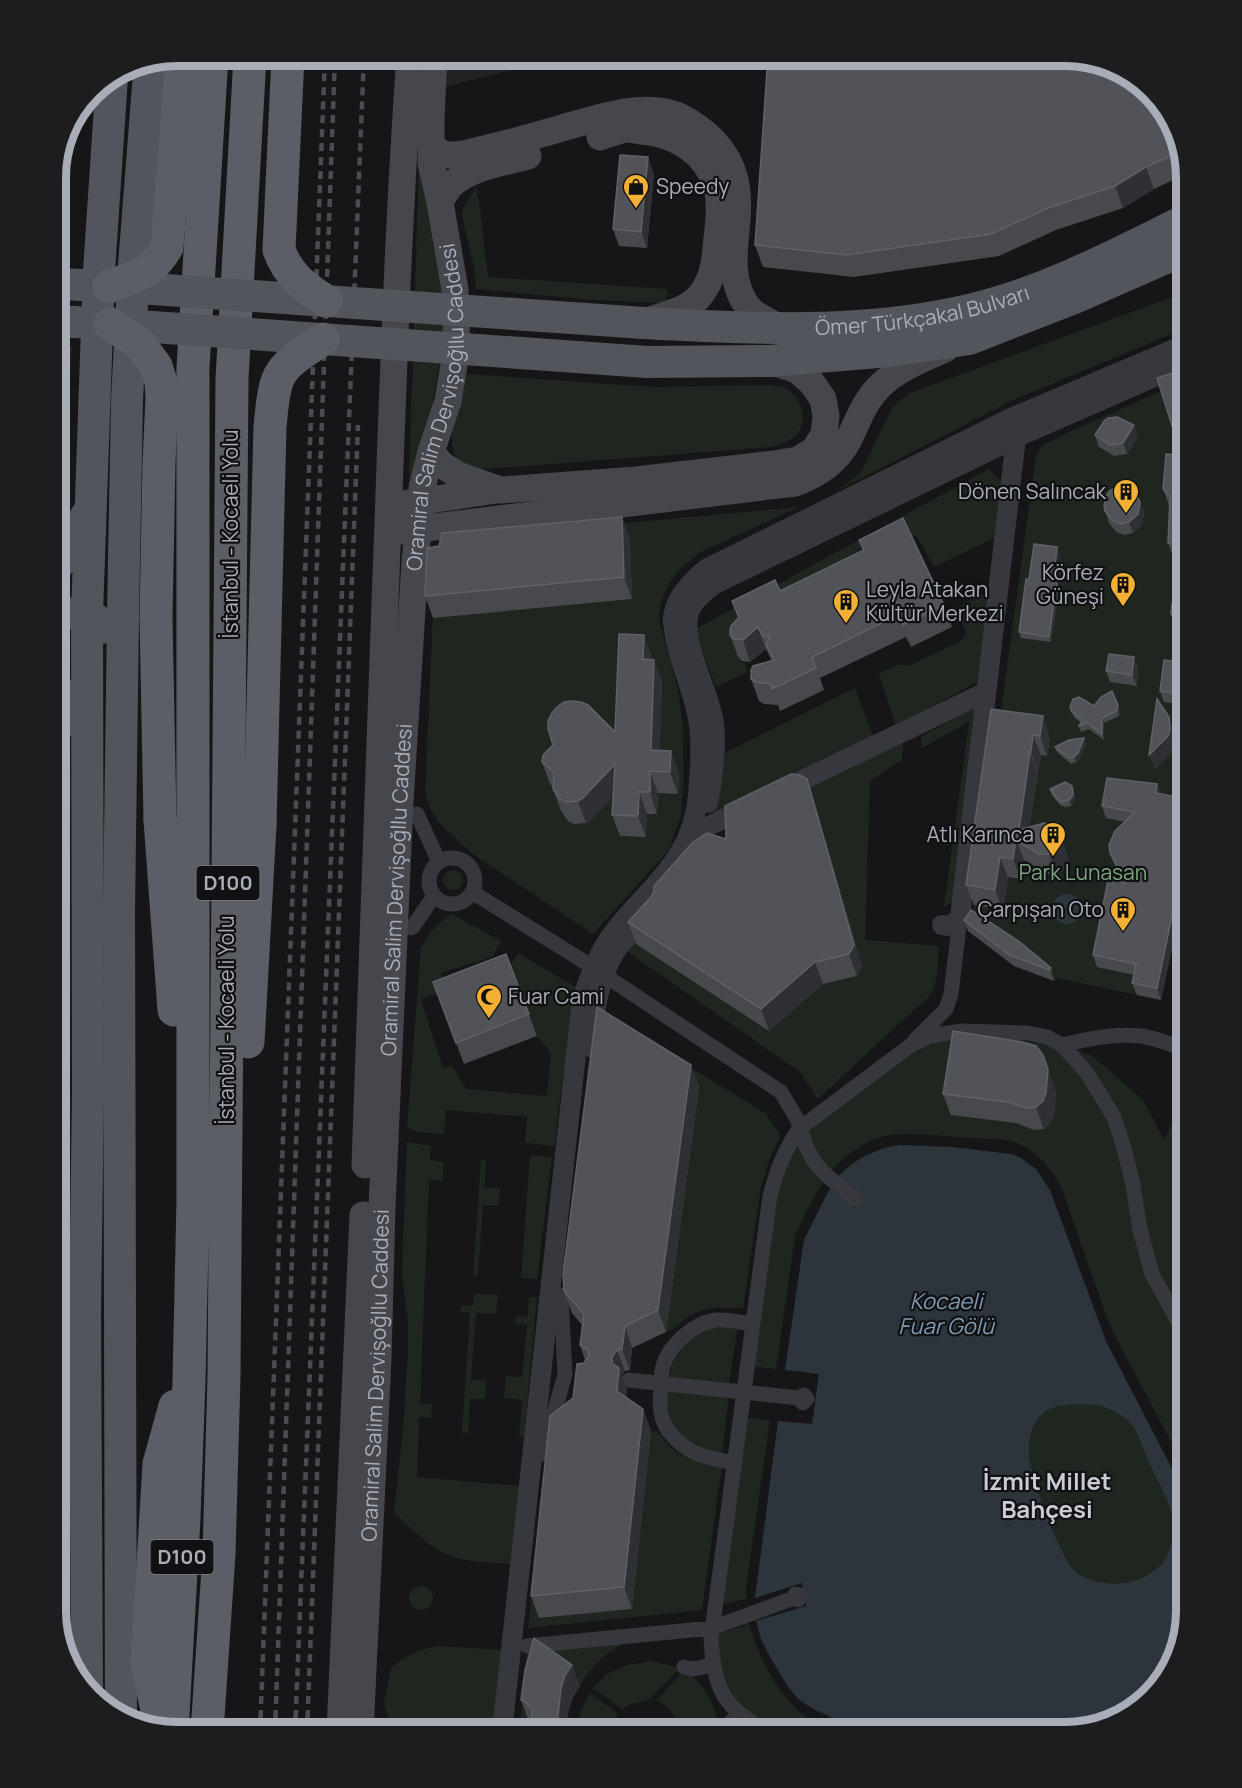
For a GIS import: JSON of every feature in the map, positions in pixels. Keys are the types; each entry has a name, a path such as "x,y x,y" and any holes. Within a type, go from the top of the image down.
{"highway":[{"path":"110,286 144,273 159,261 167,247 181,66"},
{"name":"D100","path":"173,1722 184,1518 193,1199 193,367 211,66"},
{"name":"İstanbul - Kocaeli Yolu","path":"208,1722 219,1554 224,1376 232,379 249,66"},
{"path":"288,66 279,250 283,262 292,275 303,286 326,301"},
{"path":"110,324 139,343 156,366 161,382 156,618 160,820 170,971 193,1199"},
{"path":"224,1376 244,1102 260,825 271,417 278,379 286,368 324,339"},
{"path":"160,1721 147,1664 159,1464 173,1410 189,1381"}],"main road":[{"name":"Oramiral Salim Dervişoğllu Caddesi","path":"340,1722 362,1241 400,199 409,66"},
{"name":"Oramiral Salim Dervişoğllu Caddesi","path":"361,1722 372,1511 400,802 419,502 431,452 448,401 457,347 455,290 440,202 430,163 434,66"},
{"path":"86,1674 87,731 127,400 134,265 149,70"},
{"path":"111,88 99,271 90,507 120,877 121,1707"},
{"path":"440,202 448,188 475,171 622,121 645,110 671,113 692,123 712,139 728,160 736,180 739,206 735,244 735,275 739,292 752,313 781,328"},
{"path":"430,143 436,151 453,155 622,121 673,137 692,149 710,168 717,189 720,210 713,274 706,288 696,300 644,323"},
{"name":"Ömer Türkçakal Bulvarı","path":"66,284 734,328 865,325 915,321 974,309 1014,297 1067,276 1176,225"},
{"name":"Ömer Türkçakal Bulvarı","path":"66,322 647,362 769,361 890,351 969,339 1074,298 1176,253"},
{"path":"388,532 795,483 818,473 836,458 847,443 869,399 881,385 916,362 969,339"},
{"path":"389,505 500,490 636,480 798,460 814,450 824,435 826,416 823,399 812,382 797,370 769,361"},
{"path":"431,452 442,465 458,475 500,490"},
{"path":"66,556 90,507"},
{"path":"66,616 101,627"},
{"path":"66,633 101,627"},
{"path":"66,701 87,731"}],"street":[{"path":"503,1722 582,999 599,971 687,868 700,843 696,832 700,750 698,718 676,643 673,618 680,597 690,582 706,569 1019,415 1176,348"},
{"path":"696,832 714,769 714,723 686,626 690,609 699,597 713,585 1016,438 1176,367"},
{"path":"751,1722 739,1715 727,1701 718,1683 712,1665 712,1628 770,1196 779,1164 790,1142 800,1129 910,1044 946,1009 949,1002 951,922 986,692 1019,415"},
{"path":"696,832 986,692"},
{"path":"417,814 439,862"},
{"path":"446,859 461,860 472,870 475,878 468,898 454,904 440,901 434,896 429,882 439,862 446,859"},
{"path":"472,892 599,971 781,1092 797,1119 813,1160 824,1173 852,1197"},
{"path":"412,927 434,896"},
{"path":"512,1722 594,1019 601,984 599,971"},
{"path":"910,1044 929,1036 962,1031 1028,1033 1047,1037 1062,1045 1087,1073 1114,1117 1124,1148 1140,1230 1152,1274 1176,1318"},
{"path":"1062,1045 1095,1037 1143,1036 1176,1047"},
{"path":"543,1454 570,1374 561,1295"},
{"path":"734,1463 697,1455 668,1431 661,1414 663,1367 669,1353 682,1338 699,1326 717,1320 753,1324"},
{"path":"629,1380 799,1398"},
{"path":"527,1646 712,1628 794,1598"},
{"path":"684,1667 693,1669 712,1665"},
{"path":"731,1722 739,1715"}],"shaded area":[{"path":"442,66 526,66 441,88"}],"green space":[{"path":"421,93 444,306 441,350 430,417 409,482"},
{"path":"477,186 488,277 668,289 666,303 594,300 476,289 475,271 462,217 463,208"},
{"path":"1176,296 1176,332 1009,402 837,491 861,472 893,406 910,393"},
{"path":"66,347 72,347 66,439"},
{"path":"466,374 655,387 770,385 787,389 794,395 799,401 803,416 800,430 796,435 772,447 475,470 459,461 452,443 454,419"},
{"name":"Park Lunasan","path":"1176,384 1176,929 1161,1000 1037,974 1014,966 971,929 1036,456 1042,446"},
{"path":"989,469 1001,482 995,538 934,567 916,535 810,588 737,652 741,662 745,663 747,672 716,687 694,630"},
{"path":"799,507 699,553 679,570 664,594 659,620 677,685 683,725 684,777 681,815 669,850 593,934 473,854 439,823 429,807 425,793 435,567 472,537"},
{"path":"989,591 977,682 896,727 879,673 899,664 909,666 962,640 966,633 957,611 958,607"},
{"path":"855,688 873,736 714,818 723,754"},
{"path":"978,705 954,902 944,907 969,722 922,748 921,737"},
{"path":"66,743 71,797 66,845"},
{"path":"887,744 903,744 902,760 870,781 865,940 939,946 936,981 924,1002 818,1099 800,1072 625,950 632,941 769,1030 823,984 857,976 733,826"},
{"path":"449,870 457,870 463,876 463,884 457,890 449,890 443,884 443,876"},
{"path":"452,914 501,941 492,957 441,973 446,991 421,999 443,1068 452,1066 466,1089 547,1096 551,1053 537,1036 510,966 518,953 576,987 555,1146 525,1143 527,1117 446,1110 444,1134 417,1132 407,1127 421,948 434,928"},
{"path":"599,1011 765,1113 781,1136 770,1157 761,1187 743,1308 700,1311 666,1332 581,1213 569,1310 564,1294"},
{"path":"964,1037 1062,1045 1091,1055 1143,1100 1164,1140 1176,1116 1176,1451 1115,1336 1061,1186 1036,1155 1011,1141 896,1134 874,1139 847,1156 823,1183 795,1236 776,1369 747,1366 770,1196 802,1134 912,1051 930,1042"},
{"path":"407,1142 431,1146 430,1160 444,1162 443,1181 429,1180 420,1403 432,1404 431,1418 419,1417 417,1477 519,1486 511,1564 469,1561 446,1554 425,1541 394,1513 403,1431 408,1350 408,1323 402,1275"},
{"path":"530,1155 552,1157 537,1279 521,1278"},
{"path":"481,1160 486,1161 484,1187 500,1188 498,1206 483,1205 478,1276 473,1275"},
{"path":"474,1294 498,1295 496,1314 476,1313 471,1380 486,1381 485,1399 470,1399 468,1433 462,1433 470,1313 460,1312 461,1305 473,1306"},
{"path":"529,1297 537,1297 524,1437 519,1436 522,1400 504,1398 506,1376 522,1377 527,1325 515,1324 516,1316 527,1317"},
{"path":"738,1326 729,1383 670,1377 672,1363 681,1349 704,1328"},
{"path":"668,1389 729,1395 722,1456 698,1451 677,1433 670,1420"},
{"path":"1064,1405 1099,1405 1120,1415 1133,1426 1173,1518 1171,1544 1167,1556 1160,1566 1149,1574 1131,1582 1099,1582 1088,1579 1072,1568 1066,1560 1046,1512 1030,1463 1029,1442 1032,1431 1037,1420 1045,1412"},
{"path":"740,1417 770,1420 746,1599 715,1606"},
{"path":"651,1431 657,1431 671,1448 685,1457 722,1465 702,1610 528,1628 547,1456 539,1618 632,1609"},
{"path":"421,1586 426,1587 432,1593 432,1603 426,1609 421,1610 416,1609 410,1603 409,1598 410,1593 416,1587"},
{"path":"749,1624 757,1648 776,1684 792,1705 816,1722 761,1722 743,1712 722,1681 715,1635"},
{"path":"629,1640 601,1660 580,1686 542,1661 534,1722 520,1722 527,1650"},
{"path":"438,1646 505,1650 497,1722 389,1722 384,1703 391,1669 411,1654"},
{"path":"651,1661 680,1668 649,1700 631,1704 622,1709 593,1688 607,1674 627,1665"},
{"path":"684,1670 704,1689 713,1705 717,1722 677,1722 665,1706 656,1701"},
{"path":"590,1693 617,1713 615,1722 579,1722 581,1711"}],"water":[{"path":"1067,894 1078,898 1082,909 1078,920 1067,924 1056,920 1052,909 1056,898"},
{"name":"Kocaeli Fuar Gölü","path":"899,1145 952,1147 1011,1154 1036,1169 1050,1190 1106,1341 1176,1477 1176,1611 1172,1640 1168,1653 1153,1679 1133,1699 1107,1714 1065,1722 842,1722 813,1709 798,1699 787,1685 761,1639 756,1621 806,1606 802,1583 755,1598 778,1421 812,1424 819,1374 785,1370 804,1240 830,1188 855,1209 863,1198 838,1177 851,1165 873,1152","holes":["1071,1405 1099,1405 1116,1412 1133,1426 1172,1513 1173,1530 1167,1556 1160,1566 1141,1579 1109,1583 1088,1579 1072,1568 1066,1560 1034,1477 1030,1463 1029,1442 1037,1420 1051,1409"]}],"building":[{"path":"767,66 1072,66 1087,68 1114,77 1138,94 1153,109 1168,135 1172,148 1173,155 1146,167 1115,186 1048,208 991,234 846,255 755,245"},
{"path":"620,155 648,157 641,232 613,229"},
{"path":"1176,372 1176,431 1174,432 1157,378"},
{"path":"1117,417 1134,425 1123,443 1110,445 1095,435 1104,421"},
{"path":"1166,454 1176,455 1176,543 1168,543 1170,497 1163,489"},
{"path":"1123,486 1134,491 1140,502 1138,514 1129,522 1121,524 1112,520 1104,506 1107,494"},
{"path":"622,517 624,577 425,596 427,548 439,546 442,533"},
{"name":"Leyla Atakan Kültür Merkezi","path":"903,518 944,605 903,625 898,615 812,657 816,668 772,689 771,684 751,679 753,666 774,660 766,644 770,636 763,637 758,627 743,640 734,639 730,635 731,626 739,617 732,601 775,580 780,591 864,550 859,540"},
{"path":"1034,544 1057,547 1053,582 1057,583 1049,637 1019,632 1026,579 1029,579"},
{"path":"1176,595 1176,623 1171,613"},
{"path":"619,634 644,635 643,659 654,660 651,750 671,751 670,772 650,771 650,792 639,792 638,816 612,815 615,764 583,798 566,802 560,799 553,789 554,772 542,762 543,755 553,745 548,721 557,707 564,702 581,702 588,705 615,732"},
{"path":"1176,641 1176,693 1160,691 1164,660 1173,661"},
{"path":"1109,654 1134,657 1132,675 1106,671"},
{"path":"1112,691 1118,705 1117,711 1102,718 1102,734 1087,723 1079,726 1083,720 1072,712 1070,707 1073,699 1079,697 1094,706 1101,697"},
{"path":"1157,699 1169,717 1170,730 1168,736 1149,755"},
{"path":"991,709 1043,716 1040,736 1033,735 1031,751 1028,752 1030,753 1019,830 1044,823 1058,829 1061,839 1058,849 1049,854 1039,854 1016,840 1013,859 1000,857 995,890 966,885"},
{"path":"1084,738 1074,757 1069,758 1055,747 1069,740"},
{"path":"791,774 807,779 854,945 849,954 815,962 761,1009 628,922 651,897 654,886 692,843 707,833 726,839 725,806"},
{"path":"1107,778 1157,784 1156,793 1176,797 1176,896 1157,988 1132,983 1136,964 1093,955 1108,880 1126,883 1110,853 1109,845 1115,831 1135,812 1102,806"},
{"path":"1065,782 1072,786 1073,795 1069,800 1062,802 1050,789"},
{"path":"971,910 1020,942 1051,968 1050,970 1010,955 964,920"},
{"name":"Fuar Cami","path":"506,954 529,1014 456,1043 433,982"},
{"path":"597,1007 691,1065 658,1310 625,1326 622,1349 617,1350 612,1357 612,1363 619,1368 617,1391 643,1409 624,1587 531,1596 550,1416 573,1398 577,1364 584,1363 589,1356 588,1350 580,1345 584,1314 564,1291 563,1274"},
{"path":"953,1031 1036,1046 1043,1055 1048,1069 1043,1101 1036,1107 1026,1108 1008,1102 943,1094"},
{"path":"534,1638 572,1665 565,1675 561,1688 557,1722 531,1722 532,1710 526,1702 521,1700 525,1670"}],"railway":[{"path":"260,1722 325,66"},
{"path":"275,1722 335,66"},
{"path":"295,1722 364,66"},
{"path":"307,1722 358,425"}],"place":[{"name":"Speedy","path":"636,210"},
{"name":"Dönen Salıncak","path":"1126,515"},
{"name":"Körfez Güneşi","path":"1123,608"},
{"name":"Leyla Atakan Kültür Merkezi","path":"846,625"},
{"name":"Atlı Karınca","path":"1053,858"},
{"name":"Çarpışan Oto","path":"1123,933"},
{"name":"Fuar Cami","path":"489,1020"}],"district":[{"name":"İzmit Millet Bahçesi","path":"1047,1496"}]}
